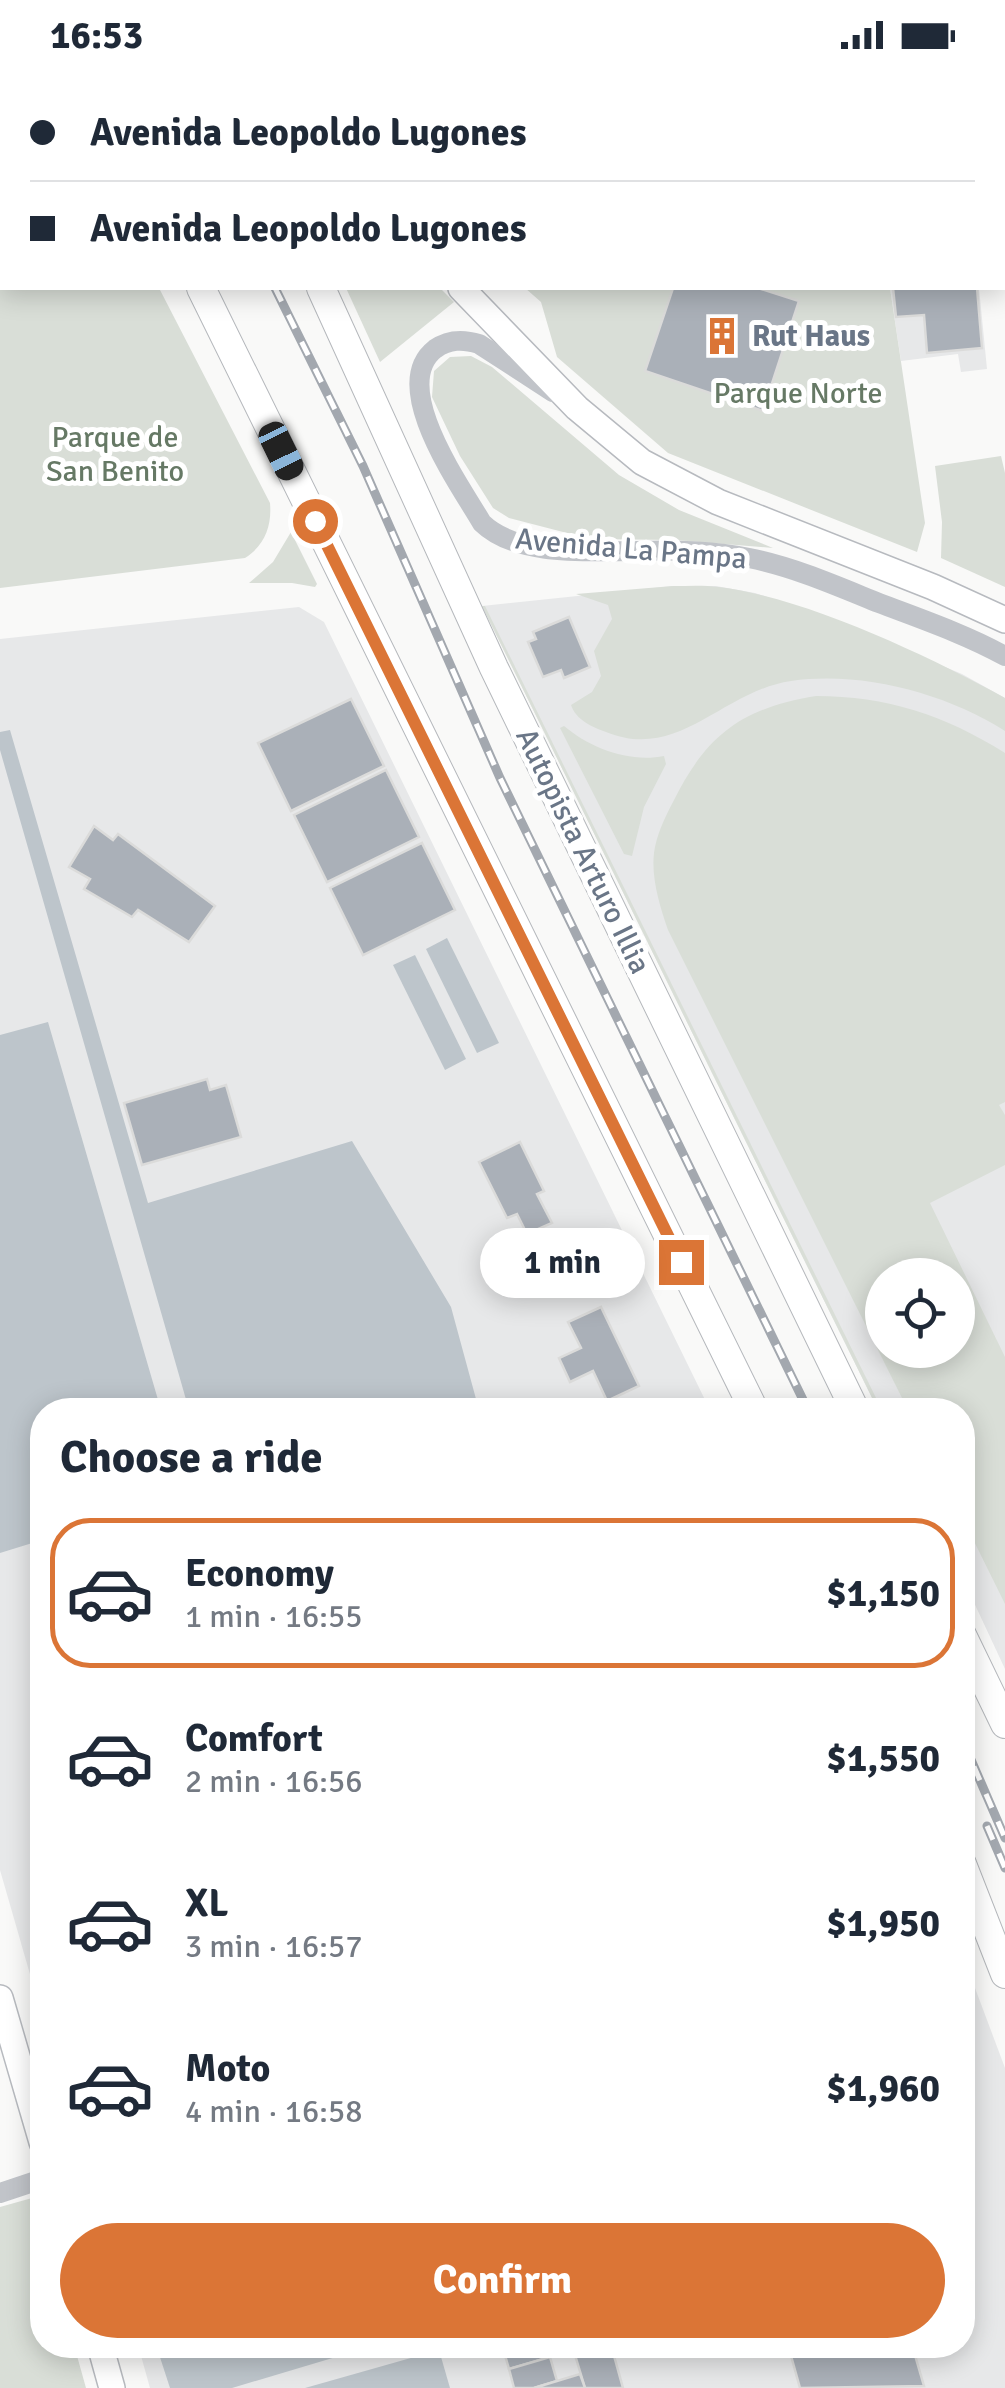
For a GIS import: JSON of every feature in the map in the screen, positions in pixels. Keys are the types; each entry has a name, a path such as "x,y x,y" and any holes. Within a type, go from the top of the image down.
{"highway":[{"path":"201,290 748,1398"},
{"name":"Autopista Arturo Illia","path":"321,290 494,668 849,1398"},
{"path":"975,1662 1005,1724"},
{"path":"975,1897 1005,1974"}],"main road":[{"path":"463,290 577,408 642,462 686,488 1001,615"},
{"path":"0,1998 30,2101"},
{"path":"104,2358 112,2388"}],"street":[{"name":"Avenida La Pampa","path":"577,408 479,344 465,340 447,342 432,351 422,365 418,382 428,424 454,476 482,522 494,534 532,545 589,551 710,552 750,558 834,585 1005,656"},
{"path":"0,2192 30,2183"}],"shaded area":[{"path":"890,290 979,290 987,369 961,372 958,354 901,361"},
{"path":"673,586 716,586 755,593 809,611 962,674 1005,698 1005,1669 975,1605 975,1398 872,1398 482,606"},
{"path":"299,607 324,622 704,1398 30,1398 30,1974 0,1870 0,639"},
{"path":"10,730 148,1203 352,1141 451,1307 476,1398 186,1398 0,750 0,732"},
{"path":"447,938 499,1043 477,1053 426,949"},
{"path":"415,955 466,1059 445,1070 393,965"},
{"path":"48,1022 158,1398 30,1398 30,1544 0,1553 0,1035"},
{"path":"975,1988 1005,2068 1005,2388 150,2388 142,2358 975,2358"},
{"path":"160,2358 332,2358 232,2388 170,2388"},
{"path":"411,2358 441,2358 450,2388 305,2388"}],"green space":[{"name":"Parque de San Benito","path":"0,290 160,290 270,503 266,534 245,558 0,588"},
{"path":"347,290 442,290 454,302 380,362"},
{"name":"Parque Norte","path":"527,290 890,290 925,523 917,552 668,453 557,357 541,302"},
{"path":"471,356 492,367 619,475 679,510 773,548 675,540 590,539 509,518 493,508 460,456 432,397 434,371 450,357"},
{"path":"1001,456 1005,473 1005,587 941,558 942,522 935,466"},
{"path":"291,532 317,584 315,587 249,583 273,562"},
{"path":"713,586 753,593 865,630 1005,698 1005,731 930,696 846,679 791,681 766,687 700,722 656,738 632,739 585,722 571,705 592,692 601,676 594,651 612,619 608,605 576,594"},
{"path":"482,606 876,1398 872,1398"},
{"path":"816,696 867,700 937,718 1005,753 1005,1102 999,1105 1005,1115 1005,1165 930,1203 957,1258 865,1258 865,1324 668,930 657,892 654,853 670,808 713,742 747,717"},
{"path":"564,726 611,752 637,757 664,756 666,764 644,807 632,856 624,854 560,728"},
{"path":"975,1295 1005,1357 1005,1604 975,1543 975,1398 902,1398 887,1368 975,1368"},
{"path":"30,2199 30,2358 78,2358 86,2388 0,2388 0,2207"}],"building":[{"name":"Rut Haus","path":"672,290 764,290 799,301 763,411 645,371"},
{"path":"893,290 977,290 982,348 927,353 924,315 896,317"},
{"path":"569,617 590,667 564,678 561,670 543,677 528,642 536,639 533,632"},
{"path":"351,699 384,766 291,811 258,743"},
{"path":"386,770 419,837 327,882 294,815"},
{"path":"94,826 113,840 118,834 215,906 189,942 138,910 132,917 84,889 90,879 69,867"},
{"path":"422,843 455,910 363,955 330,888"},
{"path":"207,1079 210,1090 226,1085 241,1137 142,1165 124,1103"},
{"path":"520,1142 544,1191 537,1194 552,1223 527,1234 517,1214 507,1218 479,1162"},
{"path":"601,1307 639,1386 606,1398 593,1371 570,1382 559,1358 581,1348 568,1322"},
{"path":"506,2358 547,2358 509,2369"},
{"path":"550,2358 557,2381 534,2388 514,2388 509,2369"},
{"path":"576,2358 615,2358 623,2388 585,2388"},
{"path":"792,2358 916,2358 924,2386 800,2388"},
{"path":"580,2374 585,2388 534,2388"}],"railway":[{"path":"276,290 363,466 500,778 802,1398"},
{"path":"975,1769 1005,1838"},
{"path":"987,1826 1005,1868"}],"place":[{"name":"Rut Haus","path":"722,336"}],"route":[{"path":"315,521 681,1262"}]}
